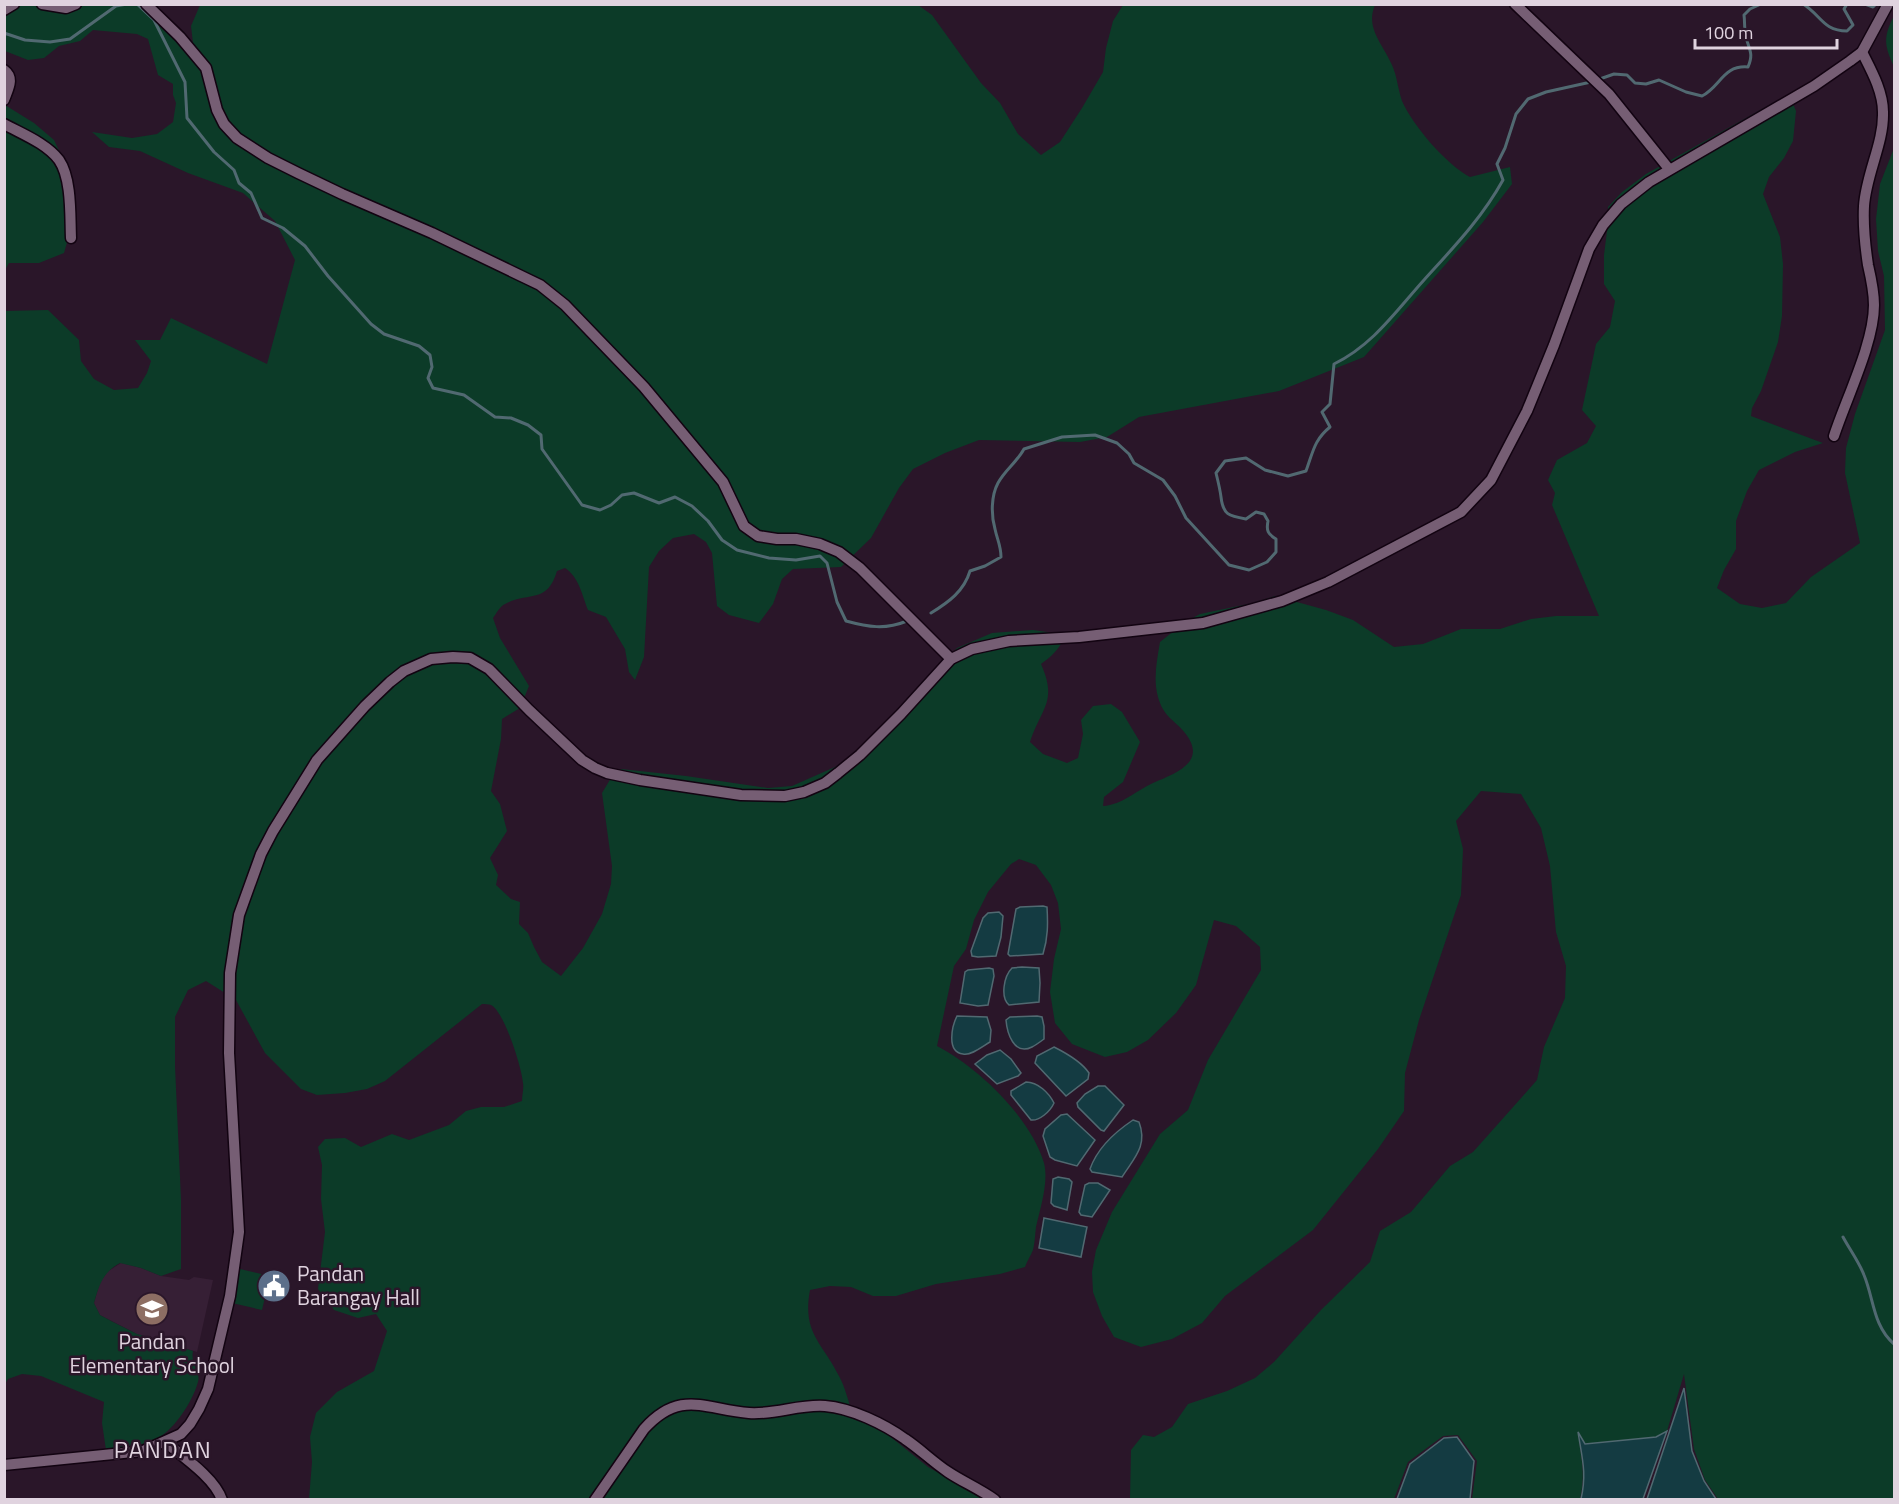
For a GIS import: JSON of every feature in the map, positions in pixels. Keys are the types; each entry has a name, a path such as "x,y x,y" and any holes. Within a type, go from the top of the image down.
{"street":[{"path":"4,10 14,4"},
{"path":"42,4 66,8 76,4"},
{"path":"1515,4 1609,94 1669,170"},
{"path":"4,1465 142,1451 181,1434 200,1409 208,1389 236,1260 238,1215 229,1053 230,985 239,915 261,854 317,760 373,698 404,671 431,659 470,658 489,669 528,710 582,760 607,773 741,795 785,796 804,792 825,783 860,755 951,659 987,644 1090,636 1203,623 1282,601 1339,577 1461,512 1491,480 1527,411 1596,236 1613,212 1630,195 1814,86 1862,52 1888,4"},
{"path":"147,5 180,37 206,68 217,110 224,124 237,138 268,158 298,173 432,233 540,285 565,305 644,387 723,482 744,526 758,536 796,539 820,544 839,552 860,568 951,659"},
{"path":"1834,436 1863,355 1874,310 1865,240 1864,204 1883,112 1880,93 1862,52"},
{"path":"4,70 8,73 11,82 4,100"},
{"path":"4,124 28,136 58,159 64,171 67,186 71,238"},
{"path":"595,1500 652,1420 679,1405 690,1404 769,1414 812,1406 848,1411 903,1437 946,1471 995,1500"},
{"path":"165,1442 211,1482 222,1499"}],"shaded area":[{"path":"5,5 153,5 179,40 193,43 191,26 200,5 918,5 932,15 981,83 1000,103 1018,134 1041,155 1060,142 1103,72 1113,21 1123,5 1375,5 1372,21 1376,36 1394,69 1402,101 1422,133 1451,164 1470,177 1510,167 1512,184 1483,222 1364,357 1279,391 1139,417 1107,437 1080,442 979,440 945,453 913,469 899,488 871,538 841,567 793,569 782,579 773,604 759,623 729,615 717,606 712,553 706,542 694,534 673,538 659,551 649,567 644,657 635,680 629,672 625,649 606,617 588,610 577,581 565,568 557,571 553,582 542,593 513,600 501,606 493,618 500,638 529,686 520,708 502,719 501,739 491,791 500,804 507,831 490,858 498,875 496,885 511,899 520,902 519,924 528,933 542,962 561,976 583,948 602,914 611,884 612,866 602,793 611,778 621,769 768,788 792,786 835,767 856,753 957,648 992,633 1033,630 1061,634 1064,639 1054,653 1041,664 1046,677 1048,696 1030,742 1043,754 1067,763 1078,758 1083,734 1081,720 1093,706 1111,704 1122,712 1140,742 1123,782 1104,797 1103,806 1123,800 1171,775 1191,759 1193,752 1191,743 1160,704 1156,670 1160,642 1185,622 1200,614 1275,596 1353,620 1394,647 1423,644 1461,629 1500,629 1531,619 1556,616 1599,616 1552,505 1555,493 1548,480 1557,460 1587,443 1596,426 1582,410 1596,344 1610,327 1615,301 1604,284 1608,207 1622,192 1646,174 1789,94 1796,111 1793,141 1784,158 1769,177 1763,194 1780,237 1783,264 1782,316 1778,342 1761,391 1752,408 1751,416 1823,443 1795,452 1759,470 1747,491 1736,521 1736,549 1717,588 1740,604 1762,608 1786,603 1811,577 1860,543 1845,473 1846,448 1855,414 1885,330 1884,276 1878,251 1876,219 1880,184 1894,148 1894,1499 1718,1499 1705,1480 1694,1449 1684,1374 1667,1431 1656,1437 1585,1444 1578,1432 1583,1473 1580,1499 1472,1499 1477,1461 1458,1435 1443,1436 1408,1462 1394,1499 1130,1499 1131,1450 1143,1435 1154,1437 1172,1427 1188,1404 1227,1391 1255,1378 1274,1362 1321,1310 1370,1262 1380,1231 1411,1212 1450,1166 1473,1152 1537,1080 1544,1047 1565,998 1566,966 1556,932 1550,866 1541,828 1521,794 1481,791 1456,821 1463,849 1461,895 1419,1020 1405,1073 1404,1111 1378,1149 1313,1230 1225,1296 1202,1323 1172,1339 1141,1347 1114,1337 1102,1316 1093,1292 1092,1272 1096,1250 1112,1212 1160,1134 1188,1110 1208,1060 1261,970 1260,947 1236,926 1214,920 1196,985 1176,1013 1148,1040 1127,1052 1105,1057 1072,1044 1055,1023 1050,992 1061,929 1058,903 1051,885 1036,865 1019,859 1011,864 988,892 974,920 966,949 954,966 937,1046 969,1067 1001,1096 1028,1129 1037,1146 1044,1163 1045,1178 1032,1252 1025,1267 1000,1274 936,1284 896,1296 873,1296 851,1287 830,1286 810,1290 808,1305 811,1327 841,1380 852,1412 871,1421 928,1467 987,1499 309,1499 312,1462 310,1437 316,1413 337,1392 374,1371 387,1331 376,1314 358,1318 334,1310 318,1289 325,1232 321,1199 322,1165 318,1147 325,1139 345,1138 361,1147 392,1134 409,1140 449,1125 466,1111 481,1107 504,1107 522,1101 522,1076 512,1041 496,1009 488,1004 482,1004 385,1081 367,1089 317,1095 301,1089 265,1053 236,1000 206,981 188,990 175,1017 181,1269 161,1276 120,1263 102,1280 94,1303 100,1315 137,1334 193,1351 192,1355 199,1378 191,1399 181,1416 160,1437 142,1444 106,1450 102,1423 104,1402 41,1376 22,1374 8,1379 5,1384 5,311 48,310 79,340 81,361 94,379 114,390 138,388 151,361 135,340 160,340 171,318 267,364 295,260 275,221 243,193 188,173 140,151 109,147 92,132 132,138 157,134 173,122 176,103 173,84 158,75 148,39 137,34 93,30 80,41 59,46 44,58 28,60 5,51"},
{"path":"1894,16 1894,67 1886,41"},
{"path":"5,105 34,123 54,140 64,161 70,232 64,253 39,263 9,263 5,270"},
{"path":"1047,907 1048,919 1043,954 1010,956 1008,954 1016,909"},
{"path":"999,912 1003,916 996,956 972,956 971,951 983,918 988,913"},
{"path":"1012,968 1039,968 1039,1002 1009,1005 1004,992 1007,976"},
{"path":"993,969 994,976 988,1005 960,1003 965,972"},
{"path":"957,1016 987,1017 991,1030 990,1042 970,1054 963,1054 954,1049 953,1026"},
{"path":"1010,1017 1042,1017 1044,1039 1026,1049 1016,1046 1010,1037 1006,1020"},
{"path":"1054,1047 1078,1061 1089,1073 1088,1079 1066,1096 1035,1063 1037,1056"},
{"path":"1000,1050 1011,1059 1021,1073 997,1084 975,1064 987,1055"},
{"path":"1026,1082 1043,1089 1054,1103 1050,1110 1034,1120 1031,1120 1011,1095 1011,1091"},
{"path":"1098,1086 1105,1086 1124,1105 1104,1131 1078,1107 1077,1103 1085,1094"},
{"path":"1067,1114 1095,1140 1077,1166 1050,1157 1043,1136 1045,1129 1061,1115"},
{"path":"1133,1120 1139,1122 1141,1145 1122,1177 1092,1172 1090,1169 1102,1148"},
{"path":"1058,1177 1069,1179 1072,1182 1067,1210 1051,1203 1053,1179"},
{"path":"1098,1183 1110,1190 1092,1217 1081,1215 1079,1212 1085,1185"},
{"path":"1044,1218 1087,1227 1081,1257 1039,1248"},
{"name":"Pandan Elementary School","path":"121,1263 161,1276 189,1280 194,1277 213,1280 197,1352 137,1334 100,1315 94,1303 100,1282 107,1272"},
{"path":"240,1269 270,1276 262,1310 232,1303"},
{"path":"1684,1388 1692,1451 1704,1481 1716,1499 1647,1499"},
{"path":"1667,1431 1643,1499 1581,1499 1584,1473 1578,1432 1585,1444 1656,1437"},
{"path":"1457,1437 1474,1461 1470,1499 1397,1499 1410,1464 1444,1438"}],"waterway":[{"path":"4,33 25,40 50,42 70,39 116,6 127,4"},
{"path":"137,4 154,20 185,82 187,118 214,152 234,170 239,183 251,193 262,218 283,228 305,246 328,276 371,324 384,334 419,346 430,355 432,367 428,378 433,388 464,395 495,417 511,418 528,425 541,435 542,449 582,505 600,510 611,505 622,495 634,493 659,503 675,497 692,506 708,521 722,540 737,550 769,558 796,560 820,556 827,563 837,602 846,621 876,627 891,626 907,621"},
{"path":"1597,80 1614,74 1627,75 1635,83 1646,84 1659,80 1686,92 1702,96 1733,69 1748,67 1751,55 1745,34 1744,15 1761,4"},
{"path":"1803,4 1827,25 1847,31 1853,25 1844,9 1847,4"},
{"path":"1865,4 1873,7 1876,4"},
{"path":"931,613 955,595 964,584 970,571 1001,557 992,506 996,488 1004,474 1024,449 1062,437 1095,435 1117,443 1129,454 1134,463 1163,480 1175,496 1186,518 1229,565 1249,570 1267,562 1276,552 1276,539 1268,532 1268,521 1264,514 1256,512 1246,519 1228,514 1223,508 1216,473 1225,461 1246,458 1265,470 1288,476 1306,471 1317,442 1330,427 1322,412 1330,404 1334,364 1361,347 1383,326 1486,207 1503,180 1497,164 1516,114 1528,99 1546,92 1591,82"},
{"path":"1843,1237 1864,1275 1878,1321 1894,1344"}],"place":[{"name":"Pandan Barangay Hall","path":"274,1286"},
{"name":"Pandan Elementary School","path":"152,1309"}],"district":[{"name":"PANDAN","path":"163,1450"}]}
